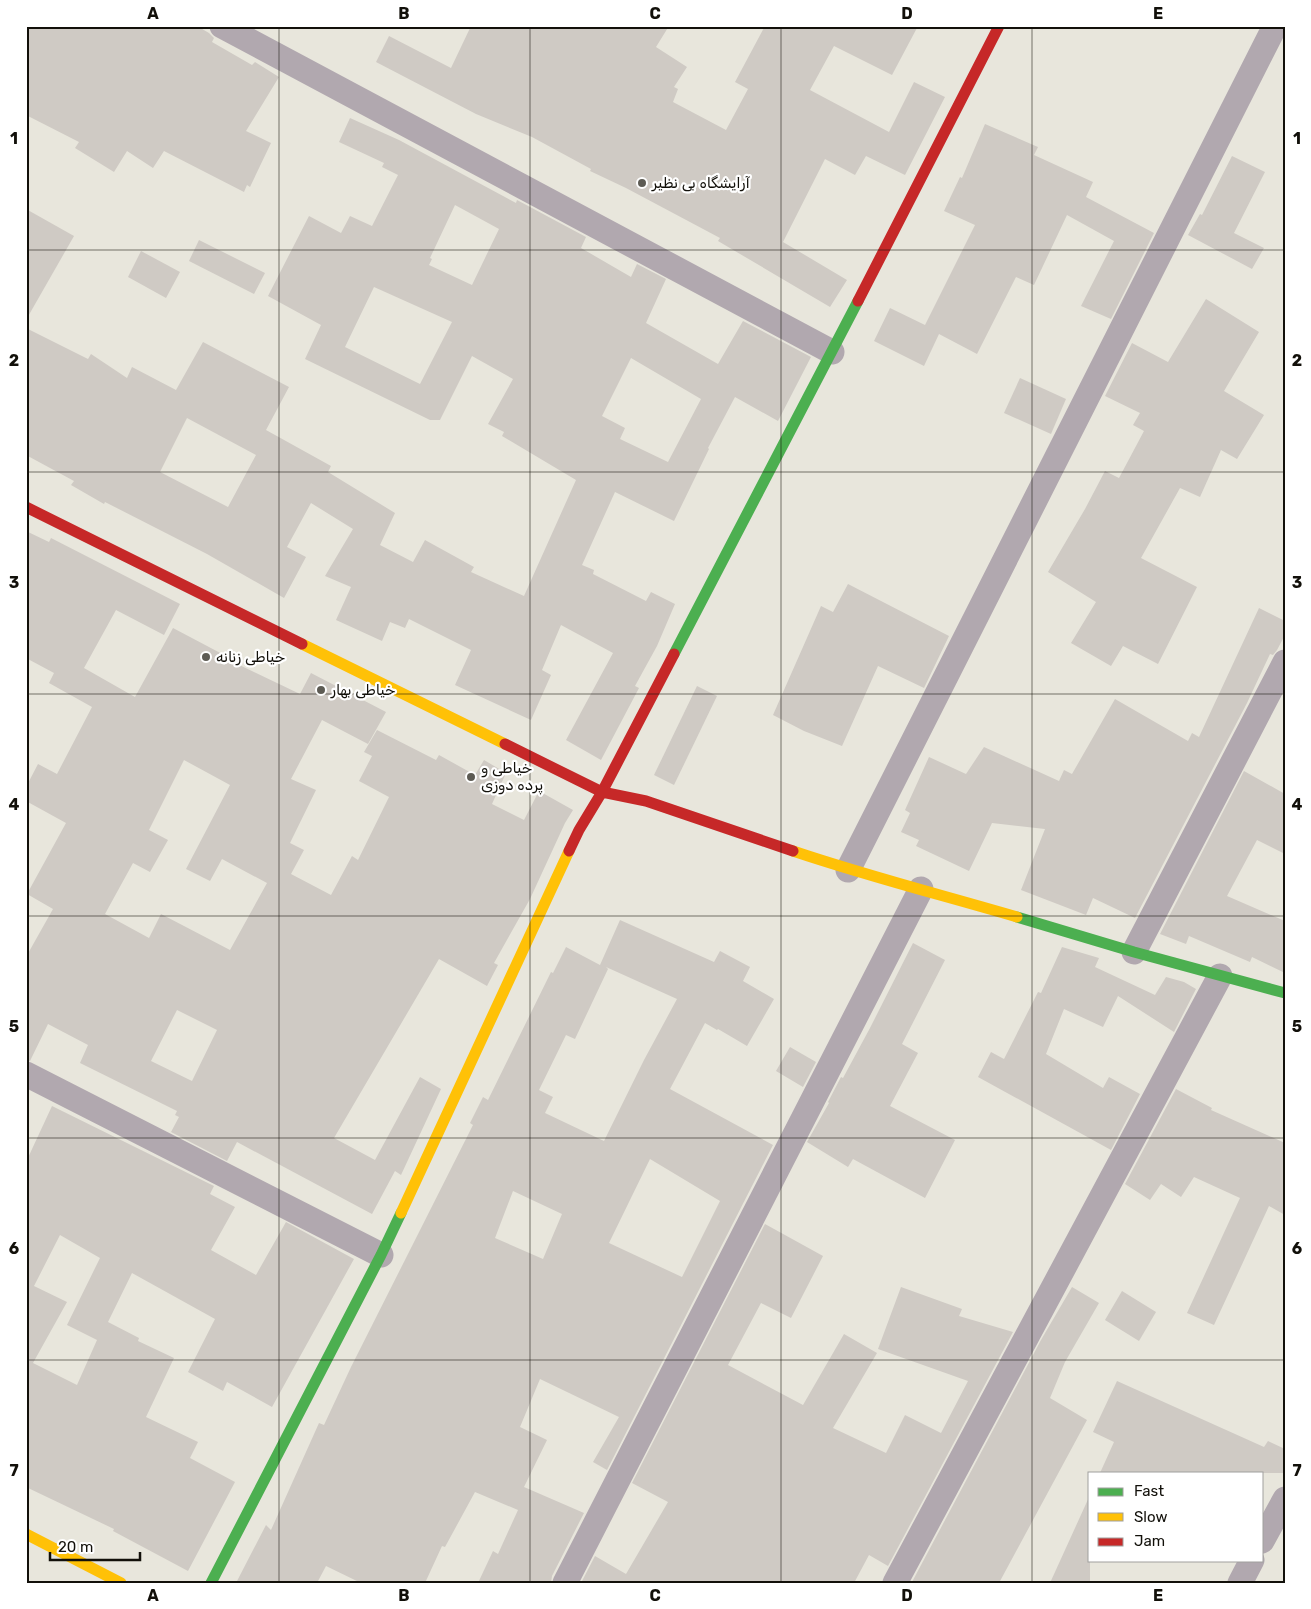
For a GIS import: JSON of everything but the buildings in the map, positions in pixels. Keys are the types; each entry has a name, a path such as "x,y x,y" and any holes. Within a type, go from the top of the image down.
{"street":[{"path":"222,26 832,352"},
{"path":"211,1583 381,1254 579,830 602,792 832,352 999,26"},
{"path":"848,870 1275,26"},
{"path":"26,507 602,792 646,802 848,870 921,889 1285,994"},
{"path":"1134,952 1285,662"},
{"path":"565,1583 921,889"},
{"path":"894,1583 1220,976"},
{"path":"26,1074 381,1254"},
{"path":"1264,1537 1285,1499"},
{"path":"26,1534 121,1583"},
{"path":"1240,1583 1251,1562"}],"traffic: fast":[{"path":"674,654 858,301"},
{"path":"1017,917 1134,952 1285,993"},
{"path":"211,1583 401,1213"}],"traffic: slow":[{"path":"302,644 505,744"},
{"path":"401,1213 569,851"},
{"path":"793,851 1017,917"},
{"path":"26,1534 121,1583"}],"traffic: jam":[{"path":"858,301 999,26"},
{"path":"26,507 302,644"},
{"path":"505,744 602,792 674,654"},
{"path":"569,851 579,830 602,792 646,801 793,851"}],"place":[{"name":"آرایشگاه بی نظیر","path":"642,183"},
{"name":"خیاطی زنانه","path":"206,657"},
{"name":"خیاطی بهار","path":"321,690"},
{"name":"خیاطی و پرده دوزی","path":"471,777"}]}
